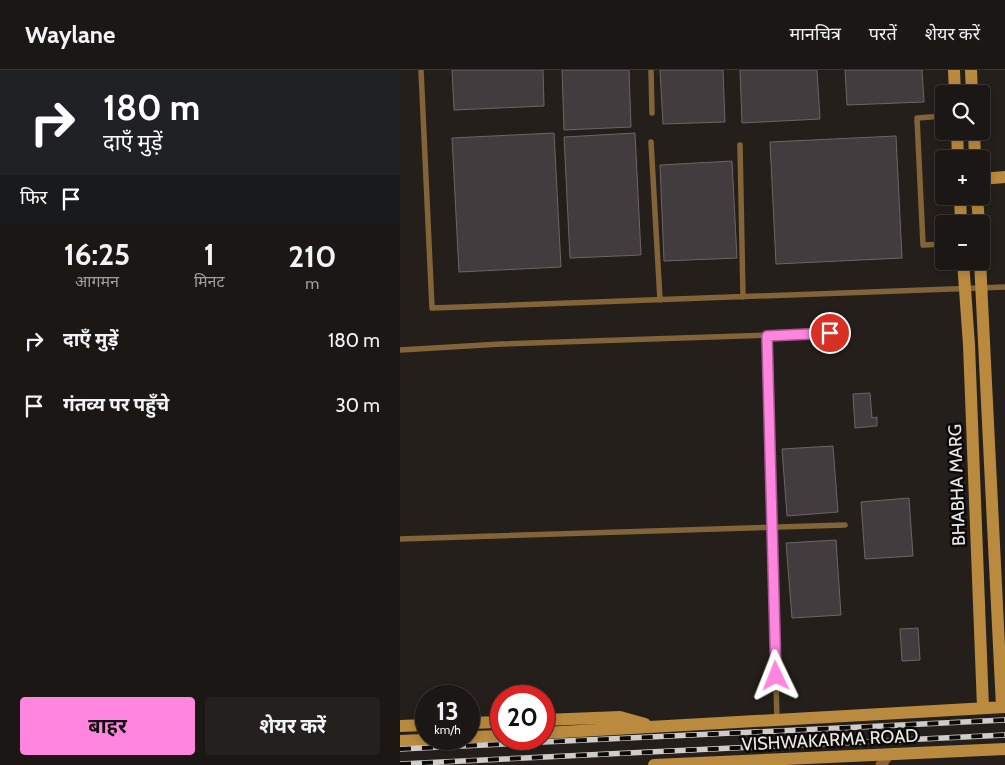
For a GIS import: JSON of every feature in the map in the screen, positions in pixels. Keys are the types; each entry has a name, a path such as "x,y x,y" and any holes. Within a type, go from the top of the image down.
{"street":[{"path":"954,70 955,85"},
{"path":"971,70 972,85"},
{"path":"990,178 1005,177"},
{"name":"BHABHA MARG","path":"963,270 969,345 983,708"},
{"name":"BHABHA MARG","path":"981,270 1003,707"},
{"path":"981,655 1000,654"},
{"name":"VISHWAKARMA ROAD","path":"555,732 1003,707"},
{"path":"555,720 620,717 654,727"},
{"path":"400,726 415,725"},
{"path":"400,741 415,740"},
{"name":"VISHWAKARMA ROAD","path":"656,765 885,760 1005,749"}],"lane":[{"path":"421,70 432,308 1005,287"},
{"path":"651,70 652,113"},
{"path":"935,117 916,118 923,245 935,244"},
{"path":"652,142 660,300"},
{"path":"740,145 743,297"},
{"path":"400,350 500,344 830,333"},
{"path":"767,336 777,721"},
{"path":"400,539 845,525"}],"building":[{"path":"452,70 543,70 544,106 454,110"},
{"path":"562,70 629,70 631,127 564,130"},
{"path":"660,70 723,70 725,122 663,124"},
{"path":"740,70 817,70 820,119 742,123"},
{"path":"845,70 922,70 924,102 847,105"},
{"path":"554,133 561,267 459,272 452,138"},
{"path":"635,133 641,255 570,258 564,137"},
{"path":"896,136 902,258 776,264 770,142"},
{"path":"732,161 737,258 664,261 660,165"},
{"path":"870,393 872,418 877,417 877,426 855,428 853,394"},
{"path":"833,446 838,512 787,516 782,449"},
{"path":"909,498 913,556 865,559 861,502"},
{"path":"836,540 841,615 792,618 786,543"},
{"path":"918,628 920,660 902,661 900,629"}],"railway":[{"path":"400,749 1005,720"},
{"path":"400,764 1005,735"}],"route":[{"path":"776,676 767,336 830,333"}]}
